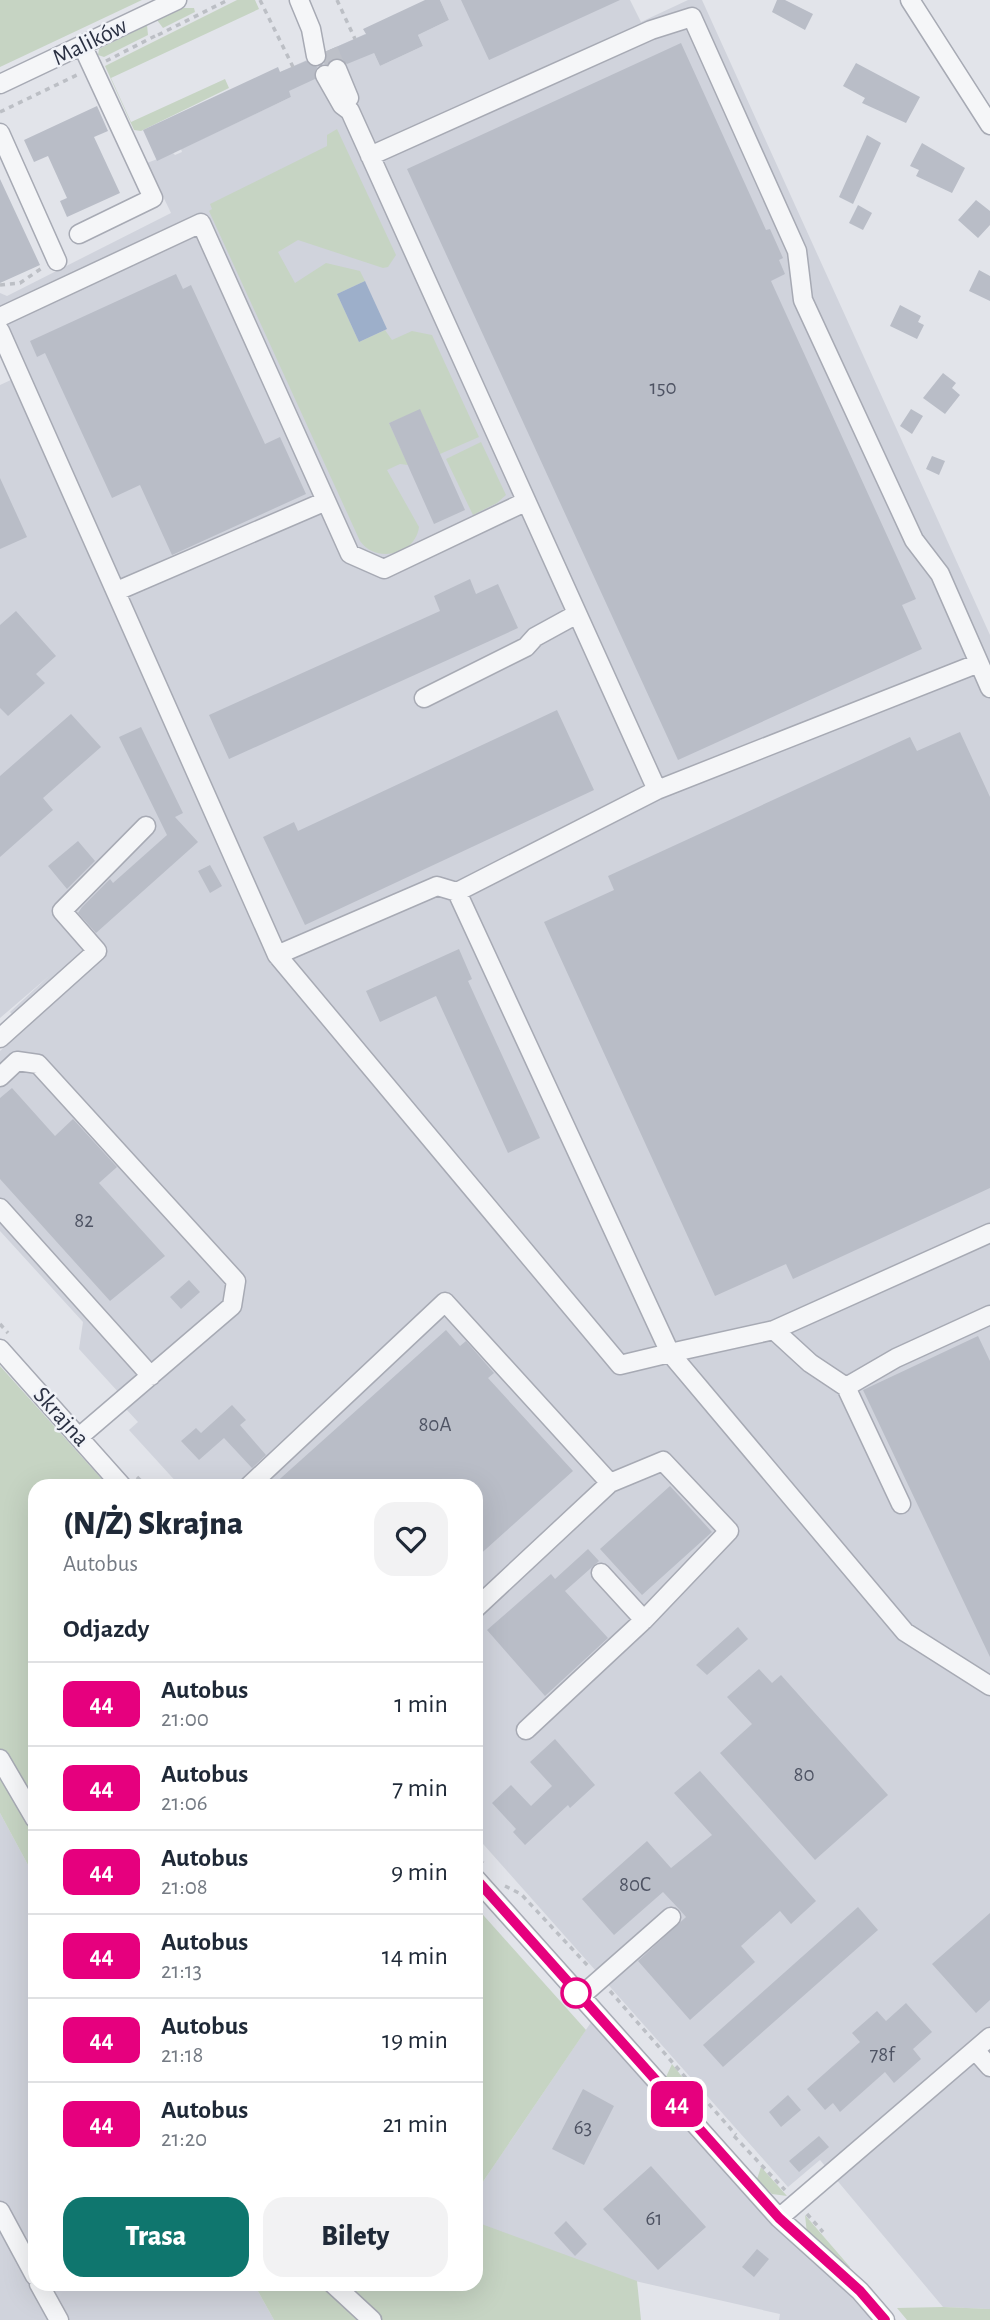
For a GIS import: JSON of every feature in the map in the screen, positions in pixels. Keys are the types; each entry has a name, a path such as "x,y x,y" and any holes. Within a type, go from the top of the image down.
{"street":[{"name":"Malików","path":"1,83 177,0"},
{"path":"299,0 323,53"},
{"path":"910,0 990,124"},
{"path":"370,156 651,30 692,17 797,251 803,300 914,540 940,574 990,688"},
{"path":"79,234 153,198 82,47"},
{"path":"331,72 342,105 350,111 657,790"},
{"path":"0,133 54,262"},
{"path":"0,317 201,223 350,554 384,569 525,502"},
{"path":"0,331 277,955 620,1365 774,1330 990,1233"},
{"path":"117,592 326,501"},
{"path":"424,698 526,647 536,637 577,614"},
{"path":"277,955 437,886 457,892 657,790 979,663"},
{"path":"0,1038 97,951 62,911 146,826"},
{"path":"457,892 670,1353 905,1632 990,1686"},
{"path":"0,1077 17,1061 38,1064 236,1281 232,1306 79,1437"},
{"path":"0,1208 151,1376"},
{"path":"256,1479 445,1302 610,1483"},
{"path":"846,1387 896,1358 990,1315"},
{"path":"774,1330 810,1363 846,1387 901,1504"},
{"name":"Skrajna","path":"0,1349 116,1479"},
{"path":"483,1601 610,1483 663,1461 729,1531 645,1620 526,1730"},
{"path":"601,1573 645,1620"},
{"path":"0,1759 28,1807"},
{"path":"483,1887 779,2218 860,2291 885,2320"},
{"path":"580,1997 671,1917"},
{"path":"779,2218 990,2037"},
{"path":"975,2050 990,2067"},
{"path":"0,2211 28,2263"},
{"path":"43,2291 59,2320"},
{"path":"341,2291 372,2320"}],"path":[{"path":"151,23 157,35 228,0"},
{"path":"260,0 293,67"},
{"path":"337,0 355,38"},
{"path":"0,285 20,283 54,262"},
{"path":"725,2144 736,2135 825,2235"}],"shaded area":[{"path":"440,0 630,0 641,22 688,0 702,0 990,635 990,2309 943,2307 820,2160 788,2187 483,1844 483,1479 174,1479 129,1430 138,1422 126,1409 130,1405 79,1349 83,1322 0,1231 0,1051 24,1029 10,1012 49,976 0,1018 0,385 13,379 0,350 0,293 7,296 171,213 147,163 182,152 181,149 291,97 280,72 365,34 380,66 423,46 418,35 449,20"},
{"path":"0,1813 28,1865 28,2291 258,2291 274,2320 0,2320"},
{"path":"596,2015 883,2320 779,2320 780,2314 635,2281 483,2226 483,2182"}],"green space":[{"path":"0,0 142,0 0,67"},
{"path":"237,0 255,0 259,9 111,78 131,122 225,79 229,88 141,131 134,130 105,66"},
{"path":"182,8 194,8 195,12 163,28 157,20"},
{"path":"147,25 148,35 104,57 98,55 99,49"},
{"path":"337,129 396,255 388,267 383,268 298,240 278,252 295,283 326,263 360,271 365,281 337,294 359,342 385,330 392,340 412,331 432,335 479,437 440,454 420,410 389,423 408,465 400,464 387,470 419,527 410,545 394,553 375,552 360,541 209,211 212,209 210,204 327,146 327,135"},
{"path":"481,442 506,495 497,503 473,515 446,459"},
{"path":"0,1366 102,1479 28,1479 28,1865 0,1813"},
{"path":"483,1915 586,2030 483,2182"},
{"path":"672,2064 694,2093 689,2089 682,2095 666,2077"},
{"path":"761,2167 787,2196 772,2194 757,2179"},
{"path":"805,2215 850,2267 849,2268 807,2234"},
{"path":"483,2225 637,2281 641,2320 274,2320 258,2291 483,2291"},
{"path":"897,2308 990,2309 990,2320 907,2320"}],"water":[{"path":"365,281 387,329 359,342 337,294"}],"building":[{"path":"425,0 440,0 449,20 418,35 423,46 380,66 374,53 347,64 338,58 324,64 327,51 366,34 363,29"},
{"path":"461,0 620,0 489,60"},
{"path":"777,0 785,0 813,14 805,30 772,12"},
{"path":"681,43 766,230 770,229 783,258 779,260 785,274 771,281 916,599 902,605 922,649 678,760 407,169"},
{"path":"306,61 317,67 315,79 289,91 291,97 157,161 143,130 278,67 280,72"},
{"path":"856,63 920,97 906,123 862,103 865,98 843,86"},
{"path":"97,106 108,131 94,137 120,193 67,217 60,201 67,198 48,156 34,162 24,140"},
{"path":"867,135 881,143 853,204 839,197"},
{"path":"922,143 965,168 952,193 916,176 919,170 910,166"},
{"path":"0,179 40,265 0,283"},
{"path":"976,200 990,211 990,225 978,238 958,220"},
{"path":"858,205 872,213 863,230 849,223"},
{"path":"979,270 990,276 990,301 969,291"},
{"path":"176,274 183,289 191,285 265,444 280,437 306,494 172,555 140,485 112,498 45,353 37,357 30,341"},
{"path":"900,305 921,316 918,322 924,325 917,339 890,326"},
{"path":"943,373 956,383 952,388 960,395 945,414 923,398"},
{"path":"420,409 465,510 434,524 389,423"},
{"path":"911,409 923,416 912,434 900,426"},
{"path":"932,456 945,461 939,475 926,469"},
{"path":"0,478 27,537 0,549"},
{"path":"470,579 476,594 498,584 518,628 229,759 209,715 440,611 434,596"},
{"path":"16,611 56,656 36,674 45,683 8,716 0,708 0,625"},
{"path":"557,710 594,790 305,925 263,837 294,822 298,831"},
{"path":"71,714 101,747 43,798 53,810 0,857 0,776"},
{"path":"141,727 183,813 175,817 198,842 96,933 78,913 82,907 110,879 113,883 167,835 119,737"},
{"path":"960,732 990,797 990,1188 793,1279 786,1264 715,1296 544,922 614,890 608,876 910,737 917,751"},
{"path":"78,841 95,861 67,889 48,866"},
{"path":"210,865 222,886 210,893 198,871"},
{"path":"459,949 472,979 468,981 540,1138 508,1153 436,996 380,1022 366,991"},
{"path":"12,1088 55,1136 73,1119 117,1167 99,1183 165,1256 110,1301 0,1179 0,1098"},
{"path":"189,1280 200,1292 181,1309 170,1297"},
{"path":"446,1330 460,1346 466,1341 494,1373 488,1378 573,1471 483,1552 483,1479 280,1479"},
{"path":"978,1336 990,1361 990,1657 863,1390"},
{"path":"232,1405 246,1420 240,1425 266,1455 252,1468 224,1438 199,1460 181,1441 196,1428 201,1433"},
{"path":"670,1486 712,1532 642,1595 600,1549"},
{"path":"588,1549 599,1561 565,1591 608,1638 545,1696 487,1630 551,1574 555,1579"},
{"path":"738,1627 748,1639 707,1675 696,1665"},
{"path":"759,1669 772,1683 781,1675 888,1795 815,1860 720,1753 752,1724 727,1697"},
{"path":"555,1739 595,1785 570,1808 568,1805 525,1845 513,1832 516,1829 492,1803 511,1785 531,1806 552,1786 530,1762"},
{"path":"700,1771 816,1901 791,1924 780,1911 741,1946 755,1962 690,2020 638,1961 686,1917 679,1909 663,1892 614,1935 582,1899 647,1841 671,1868 712,1835 674,1793"},
{"path":"858,1907 878,1930 723,2067 703,2045"},
{"path":"990,1913 990,2000 976,2013 932,1964"},
{"path":"906,2003 932,2032 913,2049 921,2059 894,2083 885,2072 840,2112 833,2103 825,2110 807,2089 860,2042 852,2033 877,2011 886,2021"},
{"path":"583,2089 614,2106 584,2165 552,2149"},
{"path":"788,2095 801,2110 781,2127 769,2112"},
{"path":"819,2136 829,2147 799,2172 789,2161"},
{"path":"651,2166 706,2227 658,2270 603,2209"},
{"path":"566,2221 587,2244 575,2256 554,2233"},
{"path":"757,2249 769,2259 754,2277 742,2267"}],"tunnel":[{"path":"329,50 337,69"}],"bus line":[{"name":"44","path":"483,1887 779,2218 860,2291 885,2320"}]}
